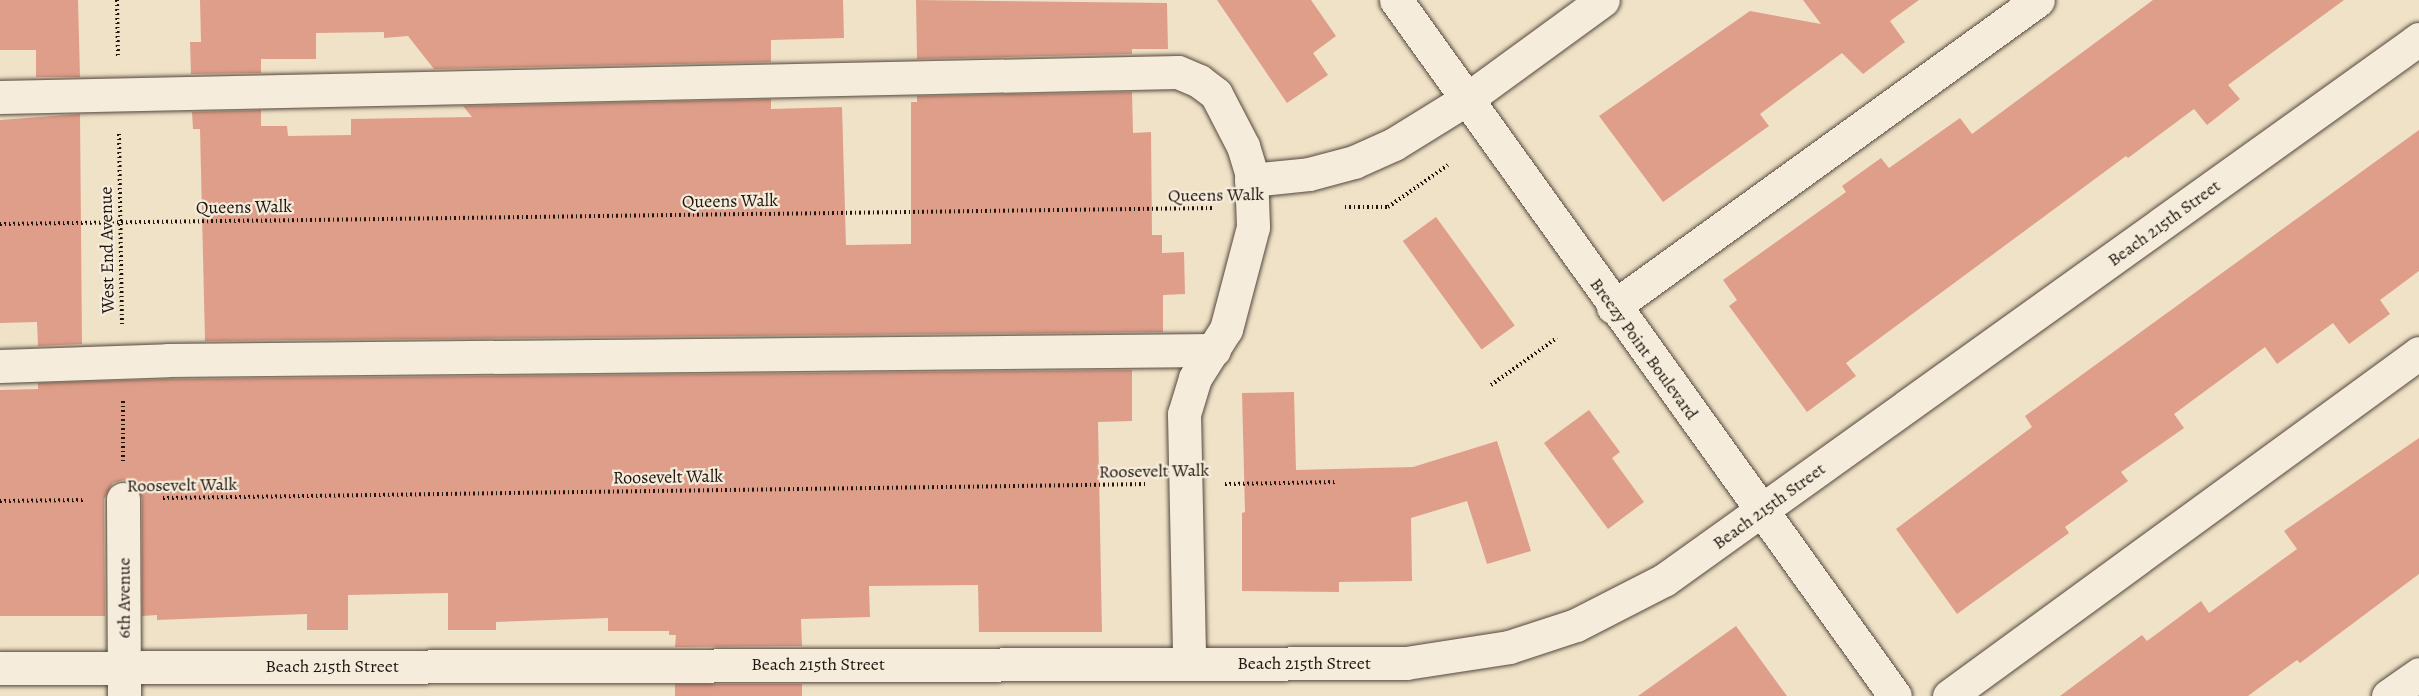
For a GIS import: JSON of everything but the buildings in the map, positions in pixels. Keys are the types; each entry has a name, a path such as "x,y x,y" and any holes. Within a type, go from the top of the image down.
{"street":[{"name":"Breezy Point Boulevard","path":"1396,0 1613,308 1895,696"},
{"path":"1252,194 1309,174 1354,162 1394,144 1467,99 1603,0"},
{"path":"1613,308 2038,0"},
{"name":"Beach 215th Street","path":"0,668 124,681 1189,663 1406,663 1509,647 1576,626 1648,591 1762,512 2419,39"},
{"path":"0,96 1178,72 1199,81 1216,94 1243,146 1252,194 1253,227 1246,265 1226,329 1187,394 1185,484 1189,663"},
{"path":"0,366 123,364 168,360 1214,350"},
{"path":"1949,696 2419,353"},
{"name":"6th Avenue","path":"123,499 124,681"},
{"path":"2388,696 2419,674"}],"path":[{"name":"West End Avenue","path":"117,0 123,499"},
{"path":"1342,207 1388,207 1448,165"},
{"name":"Queens Walk","path":"0,224 1252,194"},
{"path":"1491,385 1557,338"},
{"name":"Roosevelt Walk","path":"0,501 1337,482"}]}
